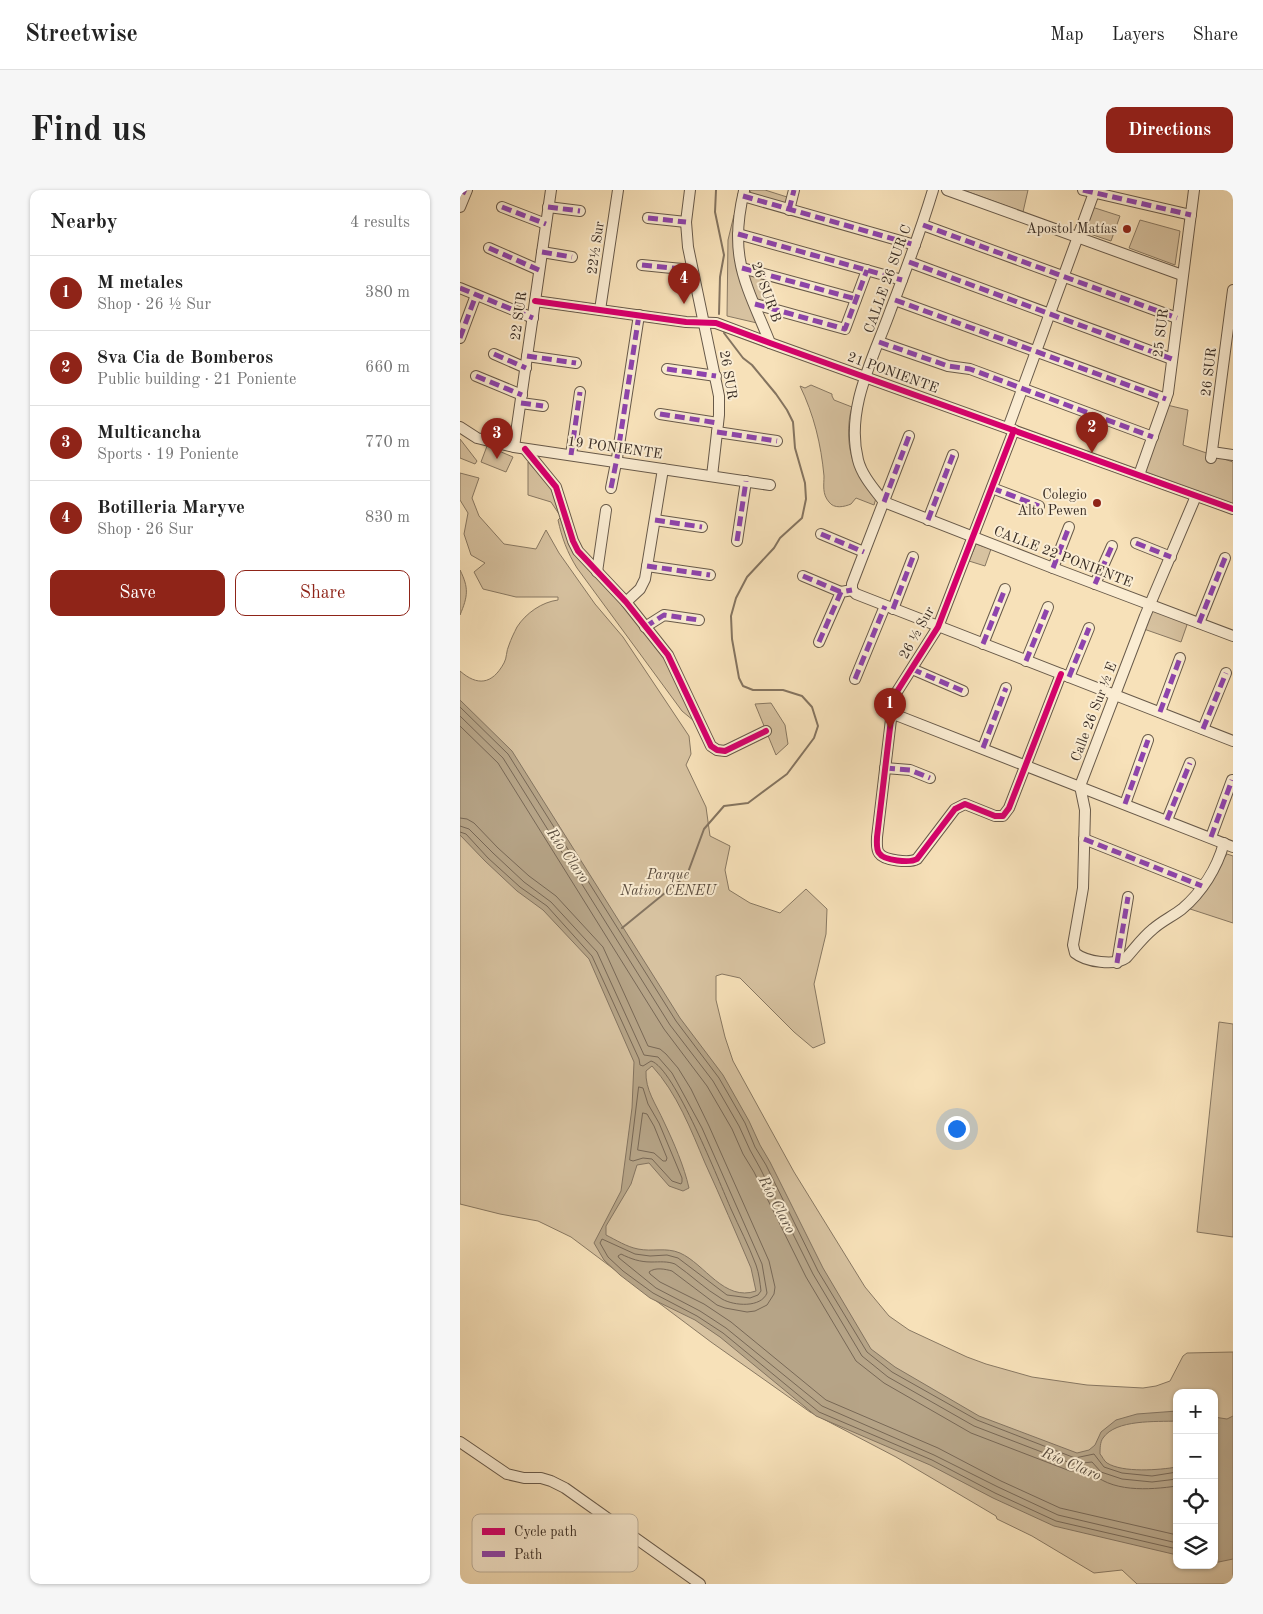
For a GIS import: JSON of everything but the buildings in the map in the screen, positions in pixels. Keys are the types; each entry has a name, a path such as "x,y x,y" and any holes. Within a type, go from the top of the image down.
{"street":[{"name":"22 SUR","path":"514,447 551,190"},
{"name":"22½ Sur","path":"600,310 618,190"},
{"name":"26 SUR","path":"690,190 686,222 692,270 720,401 712,476"},
{"path":"789,210 794,190"},
{"name":"CALLE 26 SUR C","path":"884,502 863,472 857,454 857,408 865,376 909,262 933,190"},
{"path":"947,190 1182,275"},
{"name":"25 SUR","path":"1139,475 1166,399 1194,190"},
{"path":"460,207 464,191"},
{"path":"1091,191 1191,215"},
{"name":"26 ½ Sur","path":"1024,765 1009,808 1003,816 995,816 965,804 955,809 917,859 906,862 879,854 877,837 892,701 938,626 973,537 992,488 1022,388 1078,237 1091,191"},
{"path":"744,193 789,210 915,245"},
{"name":"26 SUR B","path":"744,193 738,234 739,252 742,268 770,343"},
{"path":"502,206 546,224"},
{"path":"548,207 580,211"},
{"path":"648,218 686,222"},
{"path":"922,225 1177,318"},
{"path":"738,234 902,280"},
{"path":"489,248 540,270"},
{"path":"542,252 572,257"},
{"path":"909,262 1172,359"},
{"path":"642,265 692,270"},
{"path":"742,268 856,299"},
{"path":"755,304 845,329 867,270"},
{"path":"460,288 533,318"},
{"name":"26 SUR","path":"1233,290 1212,455 1233,455"},
{"path":"460,338 476,295"},
{"name":"21 PONIENTE","path":"535,300 600,310 722,324 770,343 1233,509"},
{"path":"895,300 1166,399"},
{"path":"611,488 639,315"},
{"path":"879,342 948,366 970,369 1153,436"},
{"path":"494,354 526,368"},
{"path":"527,356 576,363"},
{"path":"667,369 716,376"},
{"path":"476,376 522,399 543,406"},
{"path":"571,455 580,392"},
{"path":"660,414 777,441"},
{"name":"19 PONIENTE","path":"460,427 477,438 514,447 770,485"},
{"path":"909,436 852,584 852,590 856,594 1233,741"},
{"path":"525,448 556,487 573,541 582,556 626,602 671,660 710,746 717,750 725,751 766,731"},
{"path":"928,520 953,456"},
{"path":"626,602 643,584 648,566 663,469"},
{"path":"737,541 746,481"},
{"path":"992,488 1039,506"},
{"name":"Calle 26 Sur ½ E","path":"1080,786 1149,605 1196,496"},
{"name":"CALLE 22 PONIENTE","path":"884,502 1233,636"},
{"path":"597,572 606,510"},
{"path":"655,520 702,527"},
{"path":"1053,568 1069,527"},
{"path":"821,534 864,552"},
{"path":"1136,543 1171,557"},
{"path":"1095,584 1112,546"},
{"path":"855,679 913,557"},
{"path":"1200,623 1225,558"},
{"path":"648,566 710,575"},
{"path":"804,576 841,592 852,590"},
{"path":"983,644 1005,589"},
{"path":"819,642 841,592"},
{"path":"1026,661 1048,607"},
{"path":"645,627 664,615 699,620"},
{"path":"1024,765 1089,628"},
{"path":"1160,712 1180,658"},
{"path":"912,669 964,691"},
{"path":"1203,729 1226,673"},
{"path":"983,748 1006,688"},
{"path":"892,711 896,715 1228,845 1202,886 1182,909 1151,930 1119,962"},
{"path":"1124,804 1148,740"},
{"path":"1167,820 1190,763"},
{"path":"885,768 910,770 930,778"},
{"path":"1211,837 1232,780"},
{"path":"1080,786 1085,810 1083,888 1073,949 1082,958 1119,962"},
{"path":"1084,839 1202,886"},
{"path":"1119,962 1128,896"},
{"path":"460,1442 507,1474 524,1478 541,1478 565,1488 602,1514"},
{"path":"638,1540 700,1584"}],"green space":[{"path":"751,190 765,190 787,197 785,205 749,195"},
{"path":"963,190 1028,190 1023,212"},
{"path":"1092,207 1120,216 1111,241 1084,232"},
{"path":"734,215 736,216 757,323 727,316 728,240"},
{"path":"1140,220 1180,231 1175,265 1129,248"},
{"path":"748,274 766,278 763,301 757,299"},
{"path":"811,385 832,394 834,400 852,407 849,428 850,451 857,469 876,498 874,505 856,498 851,504 842,507 831,504 827,499 824,493 823,464 819,441 800,386 805,388"},
{"path":"1167,405 1188,410 1183,445 1233,462 1233,505 1144,473"},
{"path":"460,439 477,461 475,464 460,458"},
{"path":"487,446 513,457 506,472 481,462"},
{"path":"528,462 551,487 559,514 551,502 528,495"},
{"name":"Parque Nativo CENEU","path":"460,473 479,478 472,498 479,516 504,544 536,549 546,530 559,553 595,604 623,637 689,736 691,754 686,765 706,807 710,836 730,846 725,870 729,890 750,903 780,913 806,889 827,909 826,934 814,984 825,1043 813,1048 794,1032 740,978 722,974 716,976 716,1000 733,1061 794,1172 865,1287 889,1316 909,1330 986,1364 1032,1377 1087,1385 1143,1388 1156,1386 1170,1381 1183,1356 1187,1353 1233,1352 1233,1584 1137,1584 1122,1570 1094,1573 1032,1536 997,1519 996,1516 896,1457 810,1412 711,1342 571,1237 538,1221 460,1204 460,671 478,681 484,681 494,676 504,663 511,640 517,627 525,617 546,603 558,600 558,597 516,597 483,589 474,572 485,563 471,555 464,534 468,513 460,500"},
{"path":"563,518 596,574 662,650 694,721 682,711 577,568 563,539 558,520"},
{"path":"976,544 991,549 985,566 969,561"},
{"path":"460,570 465,582 466,592 465,602 460,615"},
{"path":"1149,606 1189,619 1181,642 1141,628"},
{"path":"771,703 785,725 788,744 776,755 755,704"},
{"path":"1227,854 1233,856 1233,923 1184,907 1207,883"},
{"path":"1219,1022 1233,1024 1233,1237 1197,1232"}],"water":[{"name":"Río Claro","path":"460,700 512,751 680,1018 723,1075 749,1121 823,1268 871,1349 895,1367 979,1416 1077,1453 1089,1450 1095,1445 1101,1432 1116,1420 1137,1414 1173,1411 1173,1421 1137,1423 1117,1427 1102,1440 1100,1454 1107,1463 1122,1468 1151,1470 1173,1467 1173,1554 1054,1526 993,1498 930,1465 816,1416 720,1337 695,1320 650,1298 604,1260 594,1243 621,1191 632,1108 634,1062 589,959 543,910 517,891 460,835","holes":["652,1066 669,1088 689,1125 751,1268 756,1291 745,1293 724,1287 689,1258 675,1251 634,1248 606,1235 606,1226 631,1184 637,1165 649,1163 669,1186 683,1191 689,1188 675,1146 649,1091 646,1071"]},
{"path":"1233,1416 1233,1559 1218,1562 1218,1418 1227,1419"}],"waterway":[{"path":"716,190 715,212 724,255 720,277 719,314"},
{"path":"622,928 687,875 704,829 724,806 748,803 787,774 814,738 818,726 812,707 802,696 783,690 753,690 743,686 739,678 732,639 731,616 736,598 747,577 774,548 780,538 802,518 806,499 805,483 795,448 793,422 776,394 752,365 743,358 724,333"}],"marked path":[{"path":"460,190 466,193"},
{"path":"789,210 794,190"},
{"path":"1083,190 1191,215"},
{"path":"743,196 915,245"},
{"path":"502,207 546,224"},
{"path":"548,207 580,211"},
{"path":"648,218 686,222"},
{"path":"923,225 1177,318"},
{"path":"738,234 902,280"},
{"path":"489,248 539,270"},
{"path":"542,252 572,257"},
{"path":"909,262 1172,359"},
{"path":"642,265 692,270"},
{"path":"742,268 856,299"},
{"path":"755,304 845,329 867,270"},
{"path":"460,288 533,318"},
{"path":"460,338 476,295"},
{"path":"895,300 1166,399"},
{"path":"611,488 639,315"},
{"path":"879,342 948,366 970,369 1153,437"},
{"path":"494,354 526,368"},
{"path":"527,356 576,363"},
{"path":"667,369 716,376"},
{"path":"476,376 522,395"},
{"path":"571,455 580,392"},
{"path":"521,403 543,406"},
{"path":"660,414 718,423"},
{"path":"717,432 777,441"},
{"path":"884,502 909,436"},
{"path":"928,520 953,455"},
{"path":"737,541 746,481"},
{"path":"992,488 1039,506"},
{"path":"655,520 702,527"},
{"path":"1053,568 1069,527"},
{"path":"821,534 864,552"},
{"path":"1136,543 1171,557"},
{"path":"1095,584 1112,546"},
{"path":"893,609 913,557"},
{"path":"1199,623 1225,558"},
{"path":"647,566 710,575"},
{"path":"803,576 841,592"},
{"path":"983,644 1005,589"},
{"path":"819,642 841,592 852,590"},
{"path":"855,679 885,606"},
{"path":"1026,661 1048,607"},
{"path":"645,627 664,615 699,620"},
{"path":"1069,677 1089,628"},
{"path":"1160,712 1180,658"},
{"path":"912,669 963,691"},
{"path":"1203,729 1226,673"},
{"path":"983,748 1006,688"},
{"path":"1125,804 1148,740"},
{"path":"1167,820 1190,763"},
{"path":"885,768 910,770 930,778"},
{"path":"1211,837 1232,780"},
{"path":"1084,839 1202,886"},
{"path":"1117,963 1128,897"}],"cycle path":[{"path":"535,301 686,322 716,323 1233,509"},
{"path":"1014,430 938,627 891,701 892,711 877,837 879,853 886,858 897,860 909,861 917,859 955,809 965,804 995,816 1003,816 1009,808 1061,674"},
{"path":"525,449 556,487 578,551 626,602 668,655 711,746 717,750 725,751 766,731"}],"place":[{"name":"Apostol Matías","path":"1127,229"},
{"name":"Botilleria Maryve","path":"684,304"},
{"name":"8va Cia de Bomberos","path":"1092,453"},
{"name":"Multicancha","path":"497,459"},
{"name":"Colegio Alto Pewen","path":"1097,503"},
{"name":"M metales","path":"890,729"}]}
